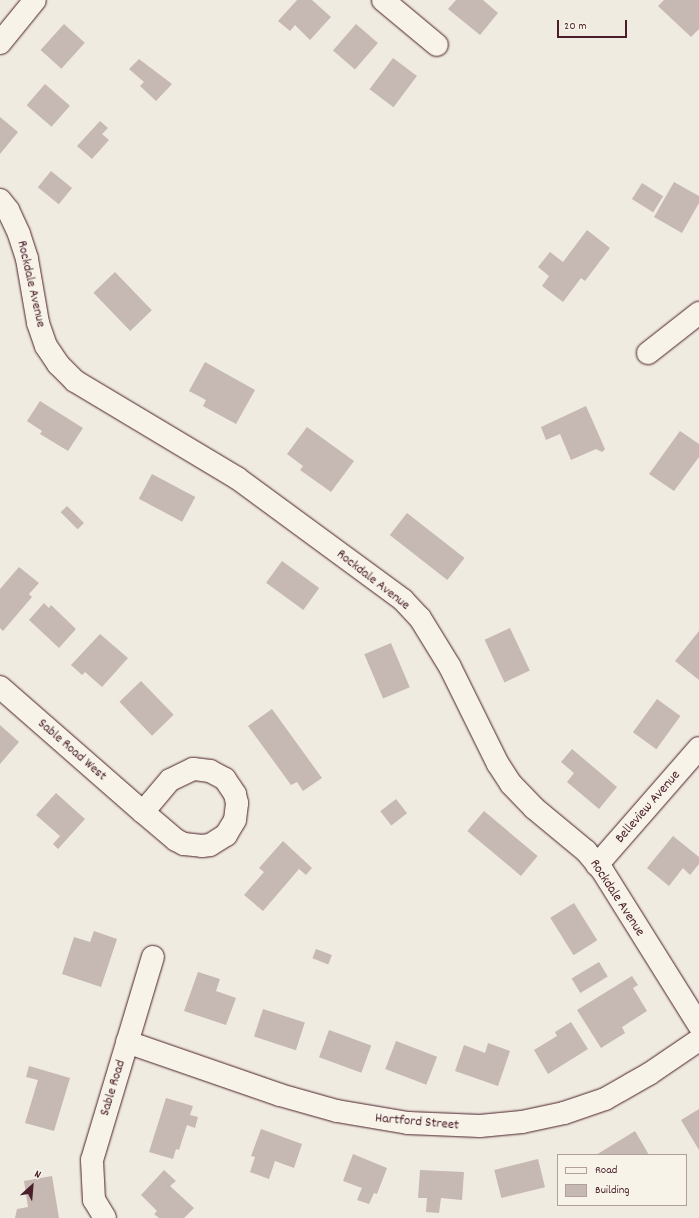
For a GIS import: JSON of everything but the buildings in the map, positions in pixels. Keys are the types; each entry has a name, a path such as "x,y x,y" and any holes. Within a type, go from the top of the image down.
{"street":[{"path":"0,43 35,0"},
{"path":"382,0 437,45"},
{"name":"Rockdale Avenue","path":"0,200 8,210 20,234 27,259 38,323 46,346 58,364 75,381 237,478 403,600 434,638 511,784 534,808 586,851 597,865 699,1025"},
{"path":"648,353 699,313"},
{"name":"Sable Road West","path":"0,687 143,812"},
{"name":"Belleview Avenue","path":"597,865 699,748"},
{"name":"Sable Road","path":"105,1218 94,1200 92,1160 153,957"},
{"name":"Hartford Street","path":"127,1042 280,1095 337,1111 408,1123 480,1126 522,1122 564,1113 605,1099 649,1074 699,1040"}]}
